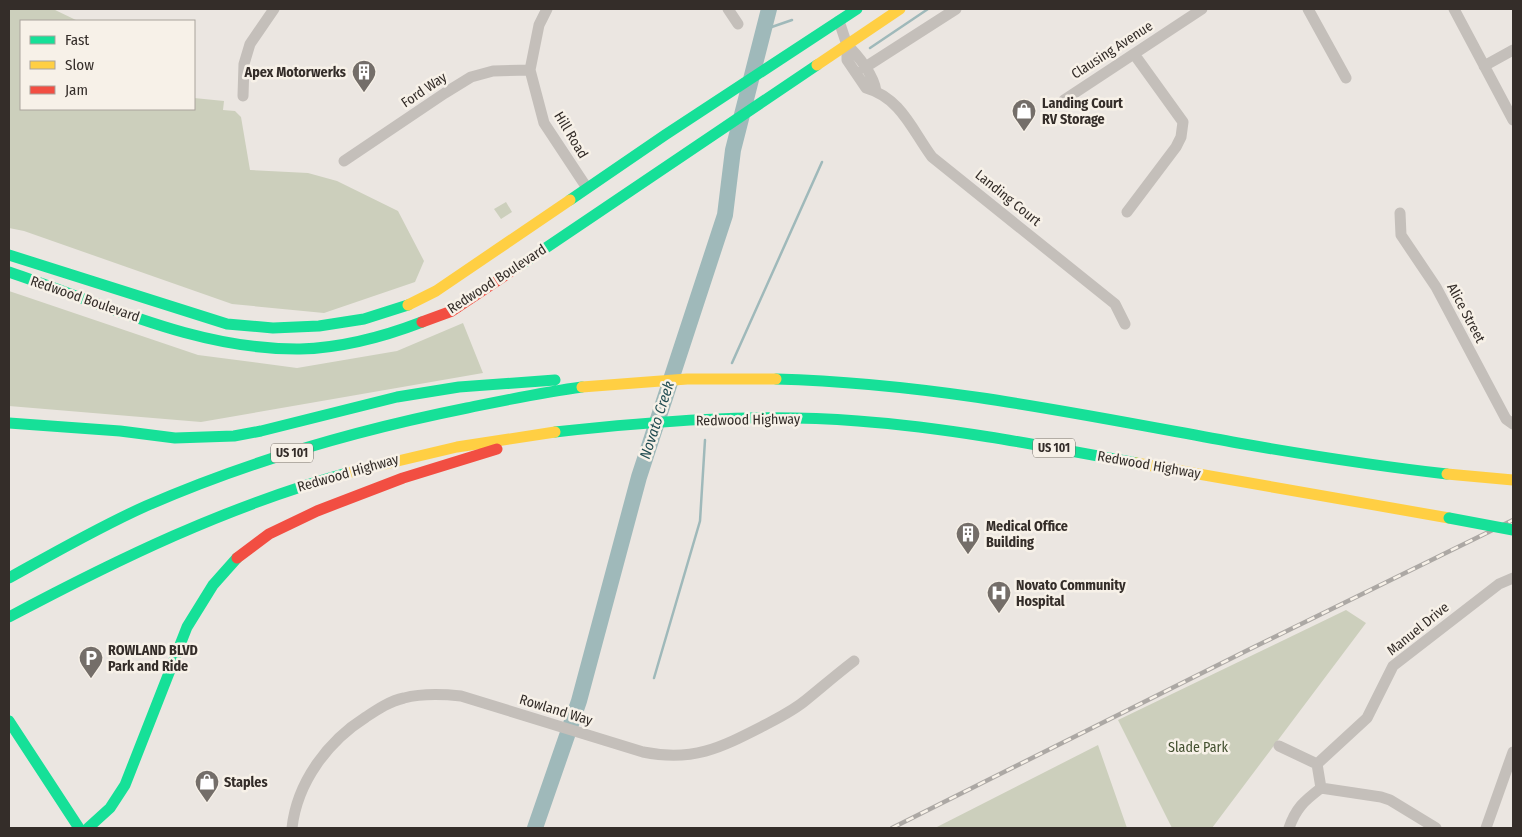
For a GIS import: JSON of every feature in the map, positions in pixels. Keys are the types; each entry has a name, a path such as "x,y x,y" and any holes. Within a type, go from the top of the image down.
{"main road":[{"name":"Redwood Boulevard","path":"9,272 182,333 226,344 263,348 301,349 336,346 380,336 452,311 594,199 635,154 857,9"},
{"name":"Redwood Boulevard","path":"9,256 227,324 258,328 297,329 337,325 380,316 411,304 594,199 714,134 900,9"},
{"path":"21,276 26,261"},
{"path":"46,285 51,269"},
{"path":"9,422 175,438 234,436 397,397 460,387 552,379 594,385"},
{"name":"US 101","path":"9,578 145,507 202,484 289,454 406,421 540,393 594,385 710,379 822,380 880,384 1031,405 1297,454 1513,480"},
{"name":"Redwood Highway","path":"9,617 100,568 158,541 281,492 418,454 528,435 612,425 697,420 817,419 880,422 955,431 1449,518 1513,523"},
{"path":"88,828 104,816 114,804 125,785 187,627 207,593 237,558 266,536 319,510 388,482 484,454 528,435"},
{"path":"1449,518 1513,530"},
{"path":"9,721 79,828"},
{"path":"106,828 105,822 114,810 114,804"}],"street":[{"path":"243,96 244,64 250,44 274,9"},
{"name":"Hill Road","path":"547,9 539,25 530,70 544,123 594,199"},
{"path":"728,9 738,24"},
{"path":"864,68 956,9"},
{"name":"Clausing Avenue","path":"1064,100 1202,9"},
{"path":"1308,9 1346,78"},
{"path":"1454,9 1513,120"},
{"name":"Landing Court","path":"839,21 847,45 847,60 866,88 876,91 907,118 918,138 932,157 1115,304 1125,324"},
{"name":"Landing Court","path":"847,45 858,56 864,68 875,82 876,91"},
{"path":"1484,66 1513,50"},
{"path":"1127,212 1176,146 1181,137 1184,122 1134,54"},
{"name":"Ford Way","path":"344,161 445,92 471,77 493,71 530,70"},
{"name":"Alice Street","path":"1400,213 1401,235 1436,287 1506,419 1513,424"},
{"name":"Manuel Drive","path":"1317,764 1367,718 1393,666 1499,584 1513,578"},
{"name":"Rowland Way","path":"292,828 303,789 321,758 332,744 347,730 382,706 403,698 439,694 461,696 621,746 661,756 695,754 715,749 788,712 806,701 854,662"},
{"path":"1279,746 1317,764 1321,788"},
{"path":"1486,828 1509,776 1513,752"},
{"path":"1289,828 1293,815 1303,802 1321,788 1390,800 1432,828"}],"green space":[{"path":"9,9 53,9 76,20 20,20 20,110 195,110 195,98 224,101 223,110 235,111 241,117 250,170 308,173 337,181 398,211 424,261 415,282 324,313 232,304 24,231 9,228"},
{"path":"506,202 512,212 501,219 494,209"},
{"path":"9,291 198,355 297,368 397,351 463,323 483,373 201,422 9,406"},
{"name":"Slade Park","path":"1346,610 1366,623 1212,828 1172,828 1118,720"},
{"path":"1098,745 1127,828 935,828"}],"waterway":[{"name":"Novato Creek","path":"535,828 579,701 639,477 725,215 733,150 769,9"},
{"path":"870,48 928,9"},
{"path":"763,30 792,20"},
{"path":"732,363 822,162"},
{"path":"654,678 700,521 705,440"}],"railway":[{"path":"892,828 1513,520"}],"traffic: fast":[{"path":"570,200 857,9"},
{"path":"519,266 817,65"},
{"path":"9,255 227,324 273,328 319,326 364,319 408,305"},
{"path":"9,272 116,311 188,334 262,347 300,349 346,344 377,337 422,322"},
{"path":"776,379 893,387 1008,402 1290,452 1447,474"},
{"path":"9,423 120,431 175,438 234,436 397,397 459,387 555,380"},
{"path":"9,578 128,514 185,490 264,461 385,426 525,396 582,387"},
{"path":"555,432 706,419 782,418 858,421 963,433 1136,463"},
{"path":"9,617 132,555 216,518 259,501 347,473"},
{"path":"1449,518 1513,530"},
{"path":"88,828 110,808 125,785 187,627 213,585 237,558"},
{"path":"9,721 79,828"}],"traffic: slow":[{"path":"817,65 900,9"},
{"path":"408,305 436,291 570,200"},
{"path":"582,387 687,379 776,379"},
{"path":"347,473 457,447 555,432"},
{"path":"1136,463 1449,518"},
{"path":"1447,474 1513,480"}],"traffic: jam":[{"path":"422,322 452,311 519,266"},
{"path":"237,558 269,534 317,511 403,478 497,449"}],"place":[{"name":"Apex Motorwerks","path":"364,93"},
{"name":"Landing Court RV Storage","path":"1024,132"},
{"name":"Medical Office Building","path":"968,555"},
{"name":"Novato Community Hospital","path":"999,614"},
{"name":"ROWLAND BLVD Park and Ride","path":"91,679"},
{"name":"Staples","path":"207,803"}]}
